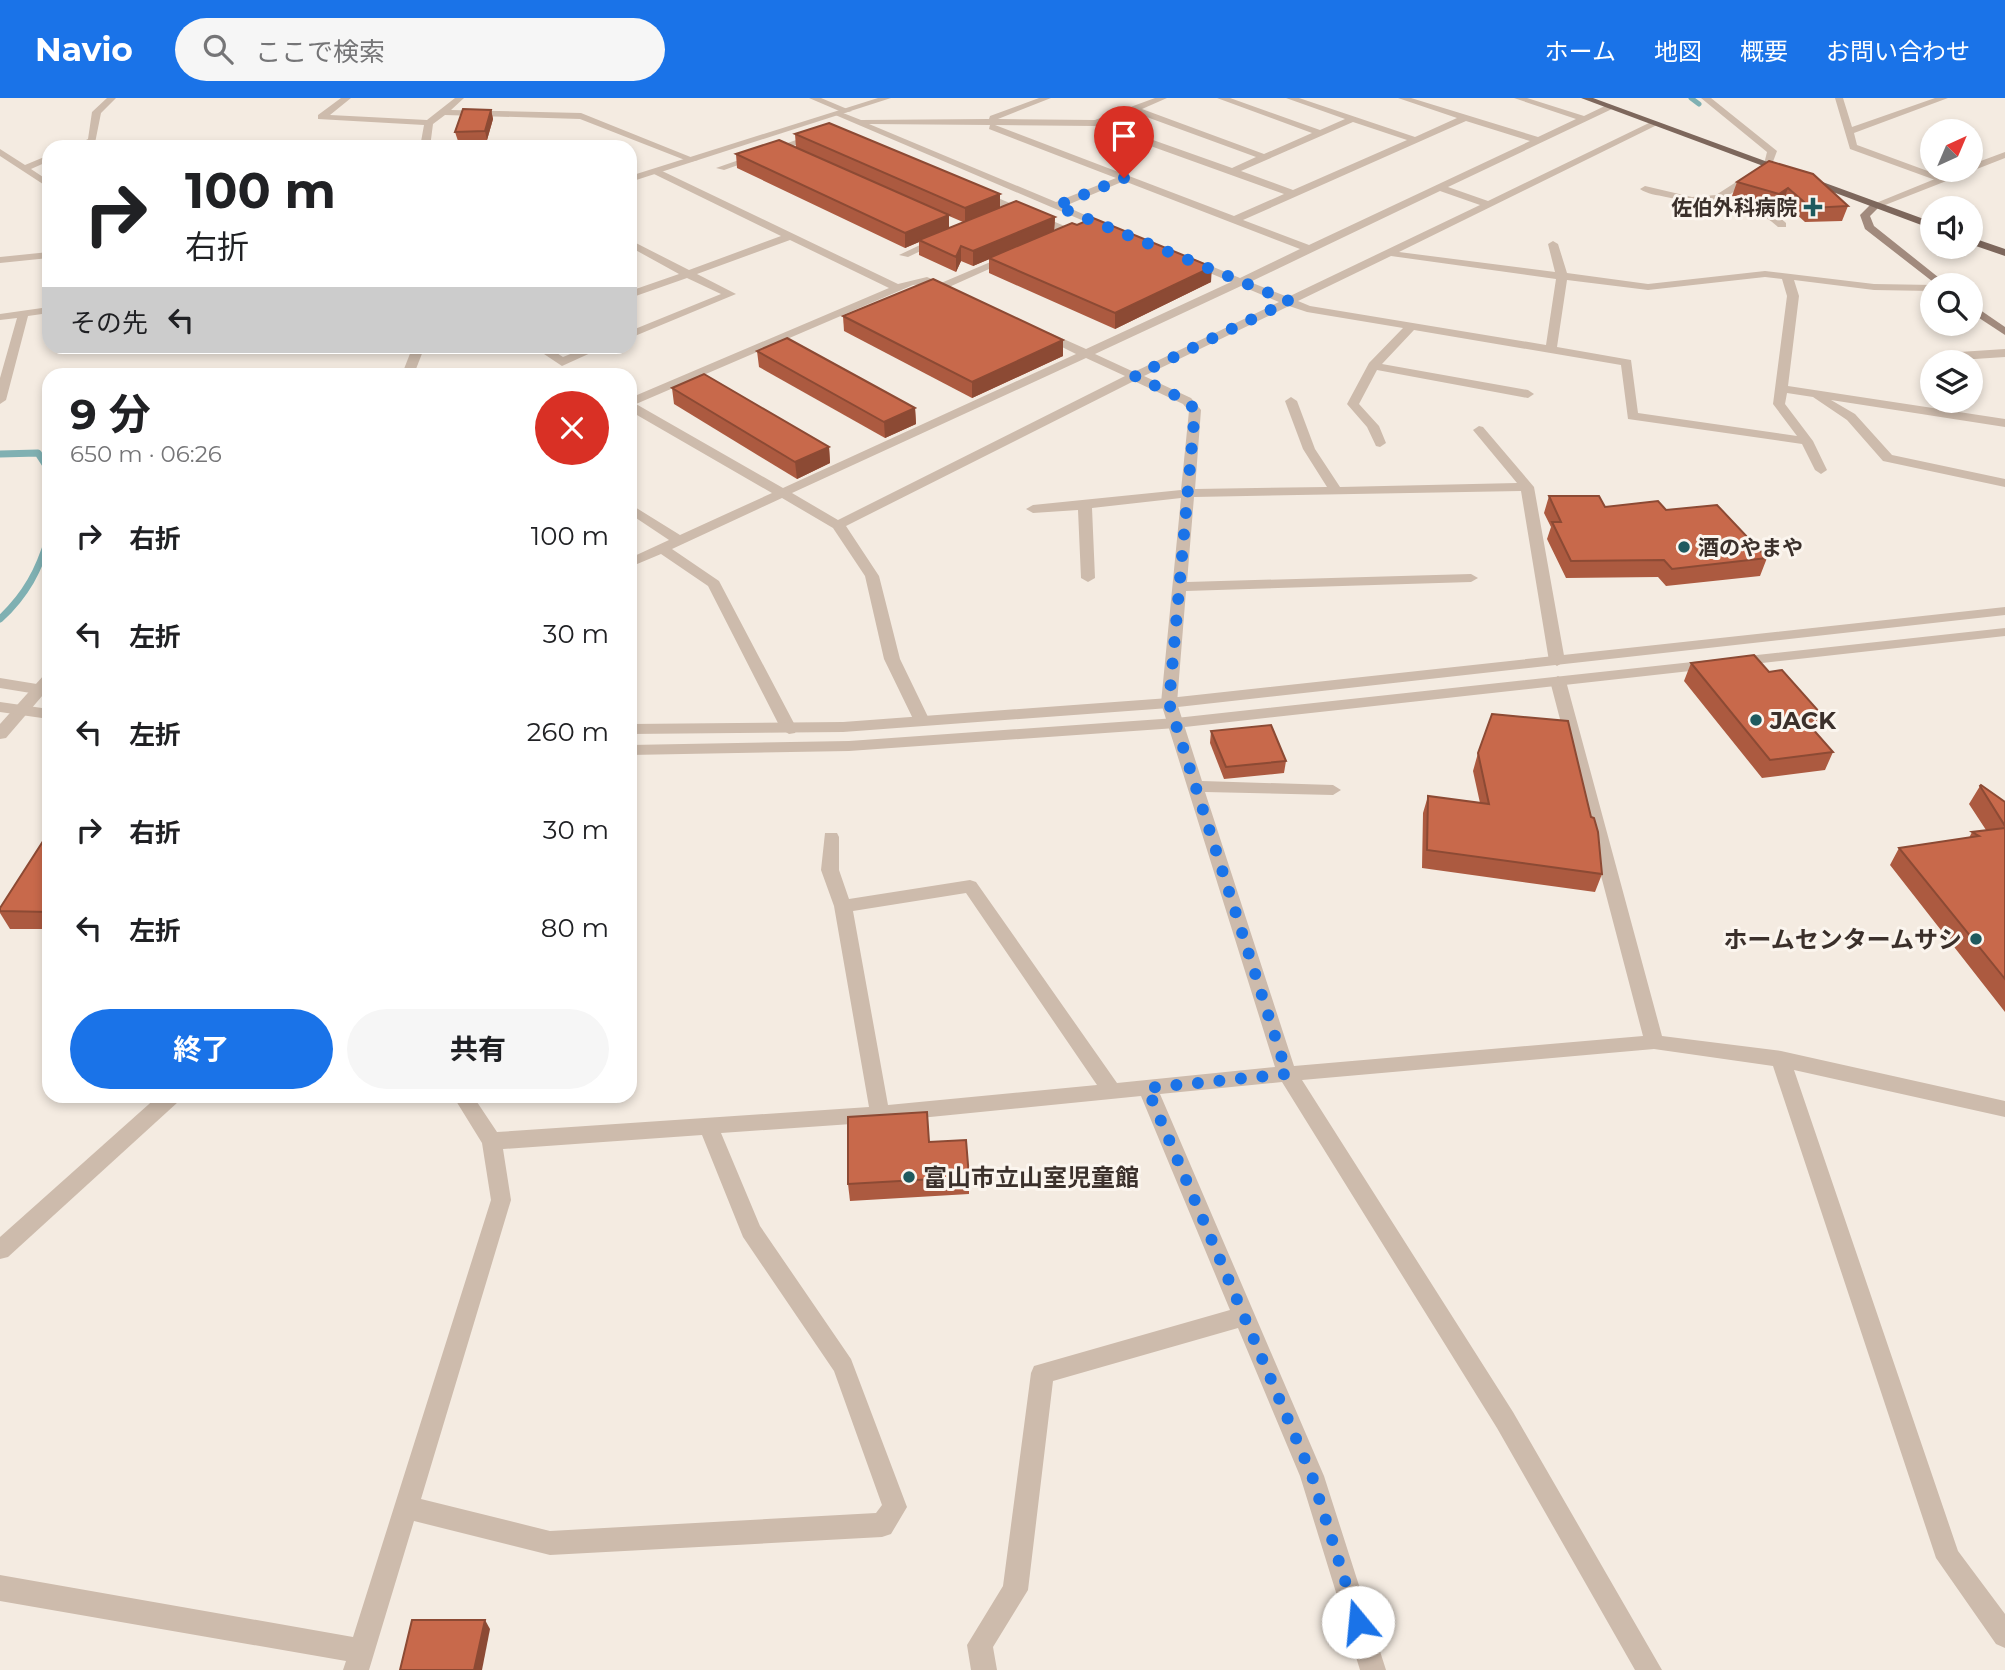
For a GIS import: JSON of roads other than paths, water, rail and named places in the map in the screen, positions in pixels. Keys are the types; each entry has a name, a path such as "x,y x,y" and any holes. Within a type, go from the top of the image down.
{"main road":[{"path":"1585,98 1920,222"},
{"path":"1876,205 1866,215 1869,227 1928,273"},
{"path":"1983,245 2005,253"},
{"path":"1983,316 2005,332"}],"street":[{"path":"92,140 97,112 112,98"},
{"path":"347,98 321,117 429,123 460,98"},
{"path":"813,98 856,121 1118,232"},
{"path":"637,177 887,98"},
{"path":"980,122 1047,98"},
{"path":"1096,123 1163,98"},
{"path":"1221,98 1321,133"},
{"path":"1290,98 1416,140"},
{"path":"1402,98 1537,140"},
{"path":"1518,98 1585,119"},
{"path":"1705,98 1772,152 1768,165 1718,198"},
{"path":"1839,98 1853,147 1920,171"},
{"path":"1850,131 1944,98"},
{"path":"637,560 1609,107"},
{"path":"1133,109 1265,156"},
{"path":"443,112 582,116 693,160"},
{"path":"1234,220 1465,118"},
{"path":"1232,171 1353,119"},
{"path":"844,126 856,121 1096,123 1293,194"},
{"path":"980,122 1309,249"},
{"path":"426,140 429,123"},
{"path":"838,525 1135,376 1654,124"},
{"path":"721,168 831,130"},
{"path":"761,139 793,153"},
{"path":"0,152 42,180"},
{"path":"1983,163 2005,155"},
{"path":"25,168 42,161"},
{"path":"656,172 898,288"},
{"path":"1056,206 1124,178"},
{"path":"1876,205 1934,182"},
{"path":"1439,187 1488,204"},
{"path":"967,188 1070,232"},
{"path":"1646,189 1692,200 1718,198 1769,213 1782,225"},
{"path":"995,217 1016,209"},
{"path":"1058,237 1094,222"},
{"path":"904,255 952,235"},
{"path":"637,292 790,236"},
{"path":"1551,349 1562,276 1553,244"},
{"path":"637,247 730,294 637,332"},
{"path":"637,254 645,251"},
{"path":"940,287 1023,252"},
{"path":"1390,252 1401,256 1648,287 1765,274 1874,287 1920,288"},
{"path":"0,260 42,256"},
{"path":"1179,257 1307,309 1627,363 1632,416 1807,441"},
{"path":"1787,276 1793,296 1779,404 1807,441 1821,470"},
{"path":"637,401 911,282 927,280 964,298"},
{"path":"0,317 42,311"},
{"path":"1,395 23,315"},
{"path":"1380,443 1373,426 1353,404 1373,366 1412,326"},
{"path":"1036,331 1187,401 1195,410 1169,703 1287,1074 1505,1420 1649,1670"},
{"path":"1983,354 2005,353"},
{"path":"550,354 562,362 582,354"},
{"path":"1373,366 1528,394"},
{"path":"1782,389 2005,423"},
{"path":"1810,393 1851,417 1888,458 2005,483"},
{"path":"1291,401 1309,449 1336,491"},
{"path":"637,408 779,494 838,525 872,576 892,659 922,722"},
{"path":"1479,430 1527,487 1557,662"},
{"path":"1033,509 1188,493 1527,487"},
{"path":"1084,505 1088,578"},
{"path":"637,513 678,540"},
{"path":"662,548 714,584 789,729"},
{"path":"1179,587 1471,578"},
{"path":"637,729 789,729 1169,703 1557,662 1801,631 2005,611"},
{"path":"637,750 849,746 1176,723 2005,632"},
{"path":"1558,681 1654,1042"},
{"path":"0,683 42,687"},
{"path":"0,734 42,691"},
{"path":"0,707 42,713"},
{"path":"1196,786 1332,790"},
{"path":"831,837 830,870 843,906 880,1114"},
{"path":"843,906 970,886 1112,1091"},
{"path":"492,1141 880,1114 1287,1074 1654,1042 1781,1059 2005,1109"},
{"path":"1781,1059 1948,1558 2005,1636"},
{"path":"1147,1088 1312,1476 1373,1670"},
{"path":"0,1250 163,1103"},
{"path":"0,1588 359,1661 501,1200 492,1141 468,1103"},
{"path":"406,1507 550,1543 882,1525 895,1507 844,1366 751,1231 708,1125"},
{"path":"984,1670 980,1645 1015,1590 1042,1373 1244,1316"}],"waterway":[{"path":"1691,98 1699,104"},
{"path":"0,454 38,453 42,459"},
{"path":"0,619 31,581 42,557"}],"place":[{"name":"佐伯外科病院","path":"1813,207"},
{"name":"酒のやまや","path":"1684,547"},
{"name":"JACK","path":"1756,720"},
{"name":"ホームセンタームサシ","path":"1976,939"},
{"name":"富山市立山室児童館","path":"909,1177"}]}
